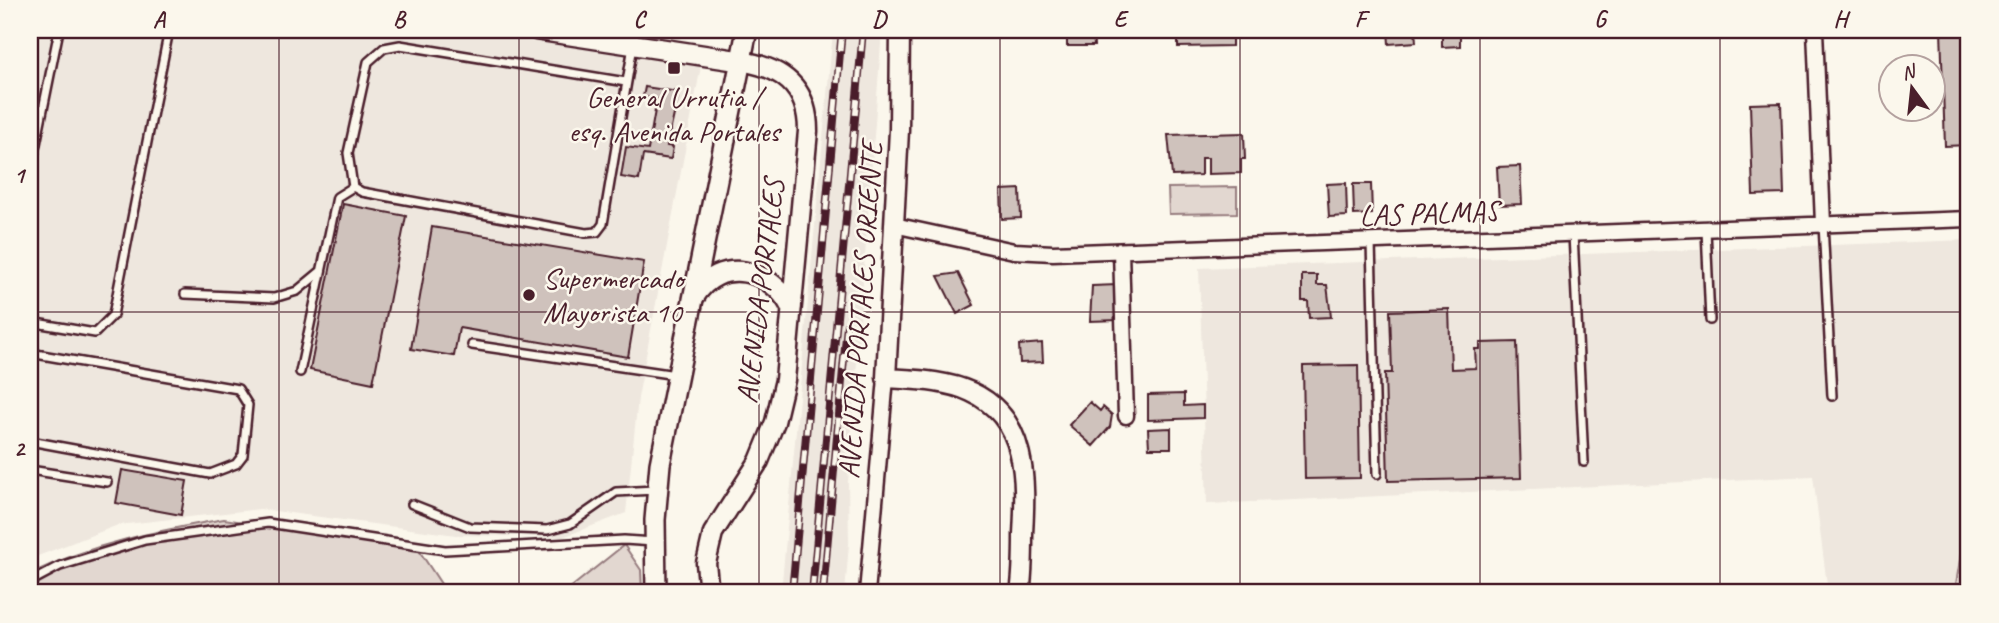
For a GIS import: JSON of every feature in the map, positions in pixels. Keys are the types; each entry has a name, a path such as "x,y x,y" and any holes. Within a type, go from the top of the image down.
{"main road":[{"path":"538,30 740,61"},
{"name":"AVENIDA PORTALES","path":"656,593 654,542 657,489 677,375 747,30"},
{"path":"692,301 712,278 738,271 769,280 779,287 792,307"}],"street":[{"name":"AVENIDA PORTALES ORIENTE","path":"867,593 886,378 900,30"},
{"path":"1815,30 1823,224"},
{"name":"AVENIDA PORTALES","path":"709,593 706,564 713,533 750,478 775,422 785,380 808,131 806,106 796,86 781,73 740,61"},
{"name":"LAS PALMAS","path":"894,225 1014,251 1121,251 1969,219"},
{"path":"1121,251 1126,416"},
{"path":"886,378 942,383 970,391 994,407 1010,428 1020,449 1025,476 1020,593"}],"lane":[{"path":"30,174 59,30"},
{"path":"30,322 94,333 113,315 167,30"},
{"path":"353,187 348,153 368,62 384,48 400,45 626,82"},
{"path":"300,372 337,197 353,187 376,194 586,233 597,232 603,224 633,46"},
{"path":"1823,224 1832,396"},
{"path":"1706,229 1710,320"},
{"path":"1573,234 1584,462"},
{"path":"1371,242 1377,474"},
{"path":"186,294 274,298 297,291 321,271"},
{"path":"472,345 677,375"},
{"path":"30,353 237,389 248,405 243,455 236,464 210,474 30,442"},
{"path":"30,470 107,482"},
{"path":"412,504 470,527 547,530 570,524 616,492 657,489"},
{"path":"30,582 60,566 145,540 268,523 445,550 624,540 654,542"}],"shaded area":[{"path":"30,30 455,30 701,66 638,398 626,513 563,537 456,535 260,509 118,525 30,559"},
{"path":"833,30 882,30 848,482 849,543 845,593 781,593"},
{"path":"1237,187 1237,213 1169,214 1168,188"},
{"path":"1969,240 1969,593 1828,593 1813,476 1207,504 1199,268"},
{"path":"1969,517 1969,586 1956,584"},
{"path":"224,519 418,549 447,593 30,593 30,574 53,563 101,546"},
{"path":"624,545 641,570 642,593 564,593"}],"building":[{"path":"1067,30 1093,30 1094,46 1067,46"},
{"path":"1178,30 1232,30 1232,46 1178,47"},
{"path":"1388,30 1415,30 1416,42 1389,44"},
{"path":"1442,30 1468,31 1460,31 1460,46 1442,47"},
{"path":"1941,30 1969,30 1969,145 1945,146 1946,52 1942,52"},
{"path":"645,87 679,92 667,146 673,147 671,159 643,155 639,180 621,177 626,147 648,150 657,99 643,97"},
{"path":"1781,103 1784,194 1753,195 1750,104"},
{"path":"1244,133 1245,159 1241,159 1241,173 1208,174 1208,158 1201,158 1201,175 1172,176 1168,135"},
{"path":"1520,166 1522,204 1499,205 1497,167"},
{"path":"1346,183 1347,216 1329,217 1327,184"},
{"path":"1353,184 1371,184 1372,214 1354,215"},
{"path":"1020,189 1021,218 1002,219 1001,190"},
{"path":"343,204 406,216 373,383 310,370"},
{"name":"Supermercado Mayorista 10","path":"432,227 644,262 628,357 459,328 454,356 411,349"},
{"path":"958,273 974,305 957,314 938,276"},
{"path":"1302,275 1317,275 1317,285 1327,285 1331,317 1309,318 1308,301 1302,301"},
{"path":"1117,285 1118,320 1090,321 1092,286"},
{"path":"1449,309 1451,369 1476,368 1475,349 1480,349 1480,343 1517,342 1521,478 1388,481 1385,373 1392,373 1390,311"},
{"path":"1042,343 1043,362 1020,363 1019,345"},
{"path":"1358,365 1360,478 1305,479 1303,366"},
{"path":"1184,394 1184,406 1203,405 1203,418 1148,420 1148,395"},
{"path":"1090,402 1100,411 1103,407 1112,415 1110,427 1093,446 1069,425"},
{"path":"1171,428 1171,448 1149,448 1148,429"},
{"path":"122,470 187,481 181,515 116,503"}],"railway":[{"path":"792,593 842,30"},
{"path":"812,593 863,30"},
{"path":"823,593 847,325"}],"place":[{"name":"General Urrutia / esq. Avenida Portales","path":"674,68"},
{"name":"Supermercado Mayorista 10","path":"529,295"}]}
